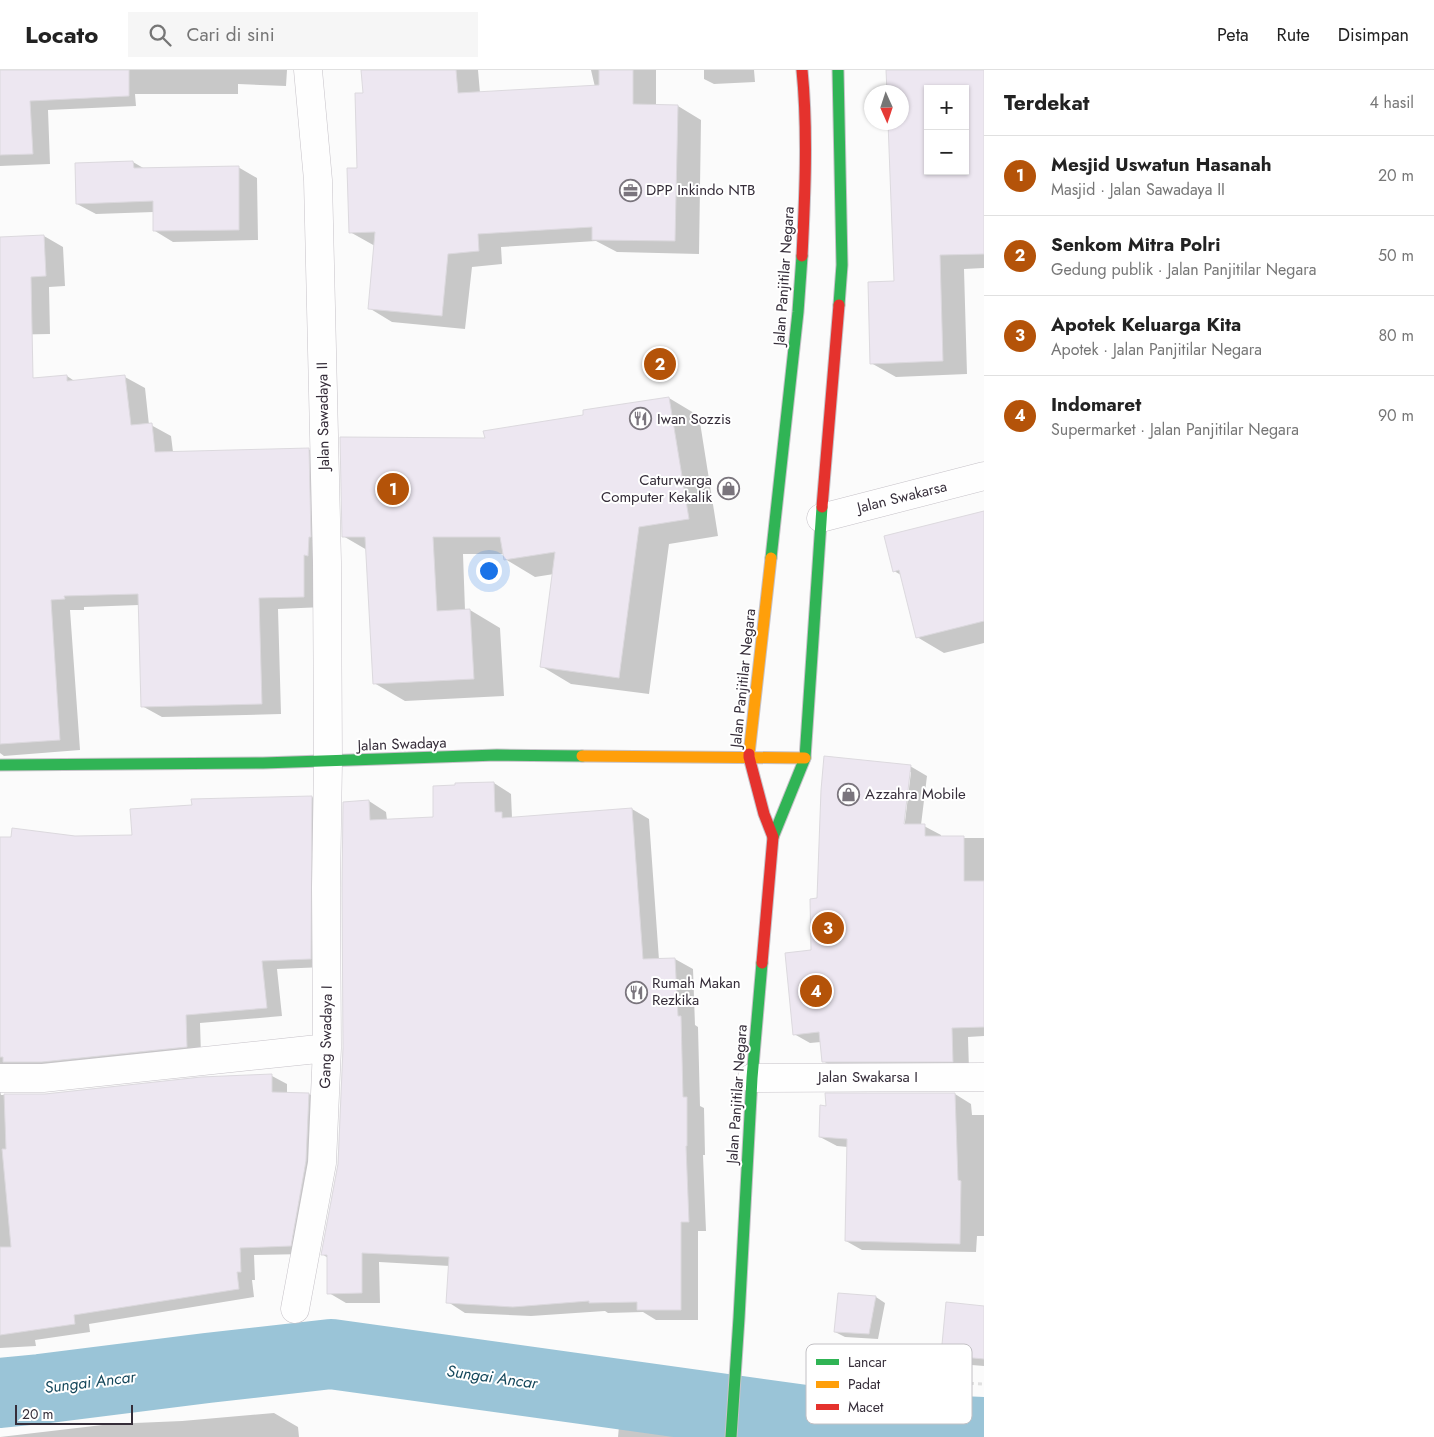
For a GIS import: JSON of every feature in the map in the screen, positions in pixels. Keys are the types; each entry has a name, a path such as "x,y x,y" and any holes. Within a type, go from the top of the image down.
{"main road":[{"name":"Jalan Panjitilar Negara","path":"731,1437 752,1078 773,837 764,814 749,757 798,312 804,218 805,100 802,70"},
{"path":"773,837 805,758 821,518 842,265 838,70"},
{"name":"Jalan Swadaya","path":"0,765 328,762 496,755 805,758"}],"street":[{"name":"Jalan Sawadaya II","path":"308,70 318,180 327,562 328,762"},
{"name":"Jalan Swakarsa","path":"821,518 984,476"},
{"name":"Gang Swadaya I","path":"295,1309 322,1163 327,1048 326,887 328,762"},
{"path":"0,1078 43,1078 327,1048"},
{"name":"Jalan Swakarsa I","path":"752,1078 984,1077"}],"building":[{"path":"0,70 129,70 129,96 30,101 33,154 0,155"},
{"path":"361,70 456,70 458,93 599,85 599,70 633,70 633,104 678,105 675,241 592,240 592,227 478,234 479,251 448,254 442,316 368,309 375,232 349,233 347,168 357,168 355,93 363,93"},
{"path":"886,70 984,70 984,254 940,255 943,361 870,364 868,282 894,281 888,130 909,130 909,85 887,85"},
{"path":"133,161 134,168 239,166 239,230 153,231 153,201 76,204 75,163"},
{"path":"44,235 46,276 31,277 33,378 67,375 67,381 125,375 131,425 152,423 155,452 309,448 311,537 309,537 308,556 304,555 304,597 259,598 262,704 141,707 138,594 64,596 65,599 51,600 60,740 0,744 0,237"},
{"path":"669,397 689,519 639,527 619,678 540,667 555,552 504,560 500,537 433,537 437,611 470,609 474,679 373,684 365,537 342,537 340,437 485,438 483,431 583,415 583,410"},
{"path":"984,511 984,621 916,638 899,570 893,572 884,536"},
{"path":"824,756 911,765 904,824 925,824 925,836 964,836 964,881 984,881 984,1027 952,1028 953,1062 822,1062 819,1032 793,1035 785,953 811,950 810,899 817,898"},
{"path":"494,782 495,812 502,812 502,818 632,808 643,959 675,958 678,1016 681,1016 683,1097 687,1097 686,1146 689,1222 681,1222 681,1310 637,1310 637,1302 589,1303 589,1301 513,1307 446,1303 449,1257 362,1253 362,1293 327,1294 327,1255 321,1255 338,1164 343,1048 343,802 369,800 370,820 433,817 433,786 455,785 455,783"},
{"path":"312,796 311,959 262,961 267,1008 186,1015 187,1047 42,1062 3,1062 3,1057 0,1057 0,837 11,837 12,828 75,836 132,835 130,809 192,805 191,799"},
{"path":"272,1074 272,1092 309,1093 306,1161 291,1246 240,1248 241,1272 237,1272 239,1289 74,1315 75,1324 0,1335 0,1247 11,1247 2,1149 6,1149 4,1094 45,1094 201,1077"},
{"path":"825,1093 955,1093 958,1180 961,1181 960,1244 845,1241 847,1139 819,1137 820,1105 826,1106"},
{"path":"838,1293 876,1296 869,1334 834,1332"},
{"path":"946,1302 984,1306 984,1359 972,1358 972,1344 942,1344"}],"waterway":[{"name":"Sungai Ancar","path":"0,1393 331,1354 806,1420"},
{"name":"Sungai Ancar","path":"834,1424 984,1432"}],"traffic: fast":[{"path":"838,70 842,265 839,305"},
{"path":"771,558 798,312 802,256"},
{"path":"773,837 805,758 822,507"},
{"path":"0,765 263,763 497,755 582,756"},
{"path":"731,1437 752,1078 762,963"}],"traffic: slow":[{"path":"749,754 771,558"},
{"path":"582,756 805,758"}],"traffic: jam":[{"path":"802,70 805,187 802,256"},
{"path":"822,507 839,305"},
{"path":"749,754 764,814 773,837 762,963"}],"place":[{"name":"DPP Inkindo NTB","path":"630,190"},
{"name":"Senkom Mitra Polri","path":"660,364"},
{"name":"Iwan Sozzis","path":"641,419"},
{"name":"Mesjid Uswatun Hasanah","path":"393,489"},
{"name":"Caturwarga Computer Kekalik","path":"728,489"},
{"name":"Azzahra Mobile","path":"849,794"},
{"name":"Apotek Keluarga Kita","path":"828,928"},
{"name":"Indomaret","path":"816,991"},
{"name":"Rumah Makan Rezkika","path":"636,992"}]}
